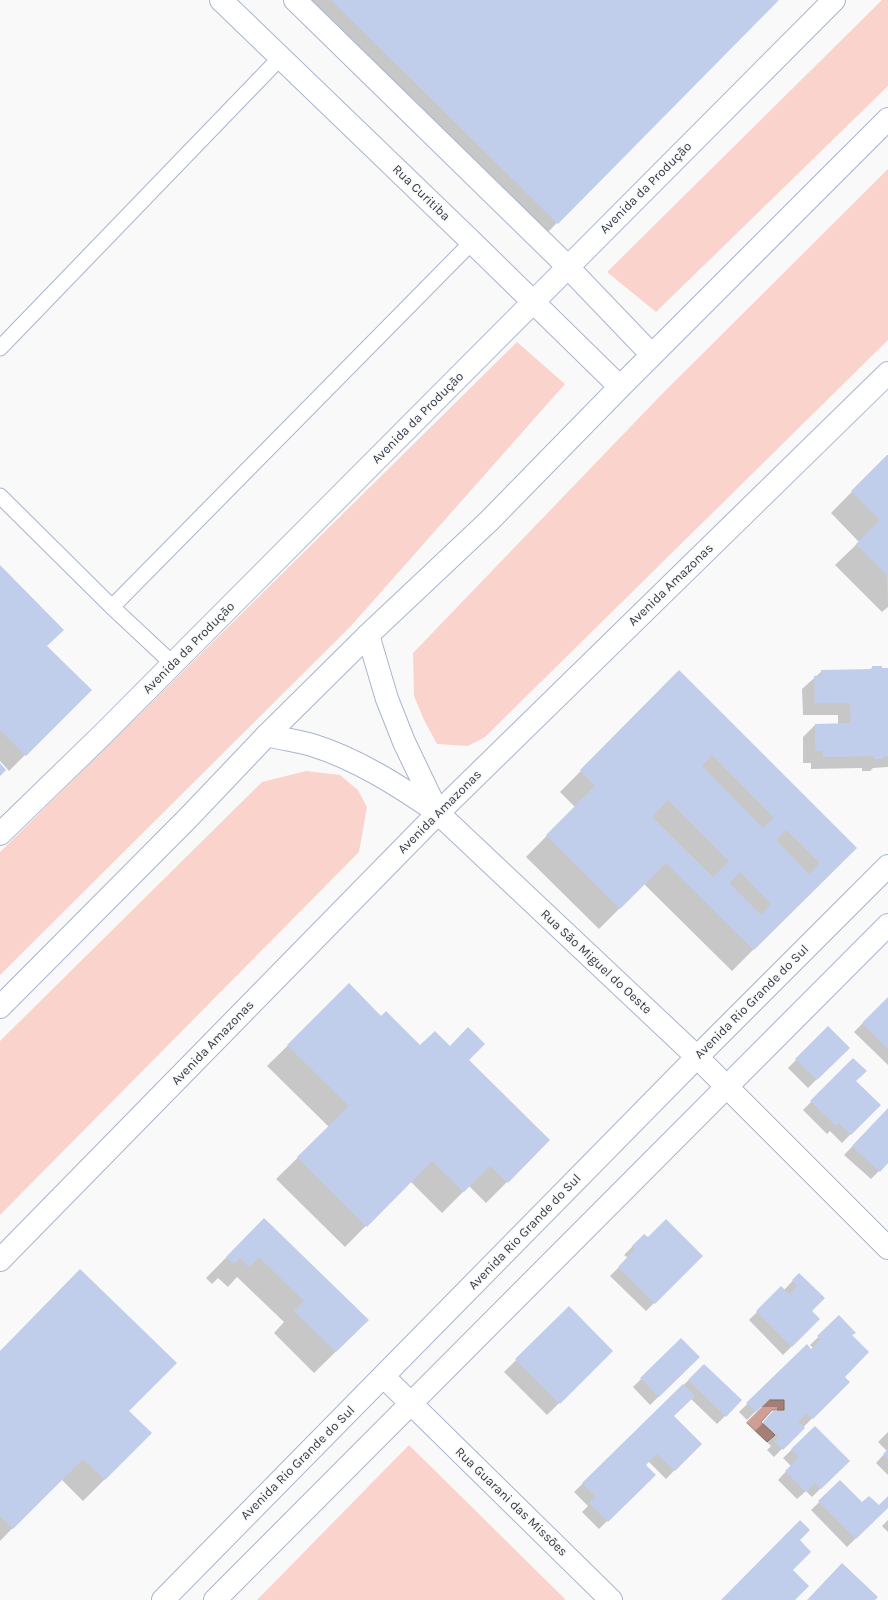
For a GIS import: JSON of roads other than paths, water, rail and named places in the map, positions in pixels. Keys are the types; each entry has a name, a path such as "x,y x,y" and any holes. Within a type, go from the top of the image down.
{"main road":[{"name":"Rua Curitiba","path":"222,0 620,387"},
{"path":"294,0 567,267 652,355"},
{"name":"Avenida da Produção","path":"0,834 101,736 534,303 567,267 834,0"},
{"path":"0,1007 188,818 267,735 368,635 489,521 620,387 888,120"},
{"name":"Avenida Amazonas","path":"0,1260 438,813 888,373"},
{"name":"Rua São Miguel do Oeste","path":"368,635 379,677 401,735 438,813 697,1057 888,1248"},
{"path":"267,735 312,746 349,760 404,790 438,813"},
{"name":"Avenida Rio Grande do Sul","path":"163,1600 384,1377 697,1057 888,866"},
{"path":"215,1600 888,925"},
{"name":"Rua Guarani das Missões","path":"384,1377 611,1600"}],"lane":[{"path":"0,348 280,58"},
{"path":"112,606 472,242"},
{"path":"0,496 173,664"}]}
